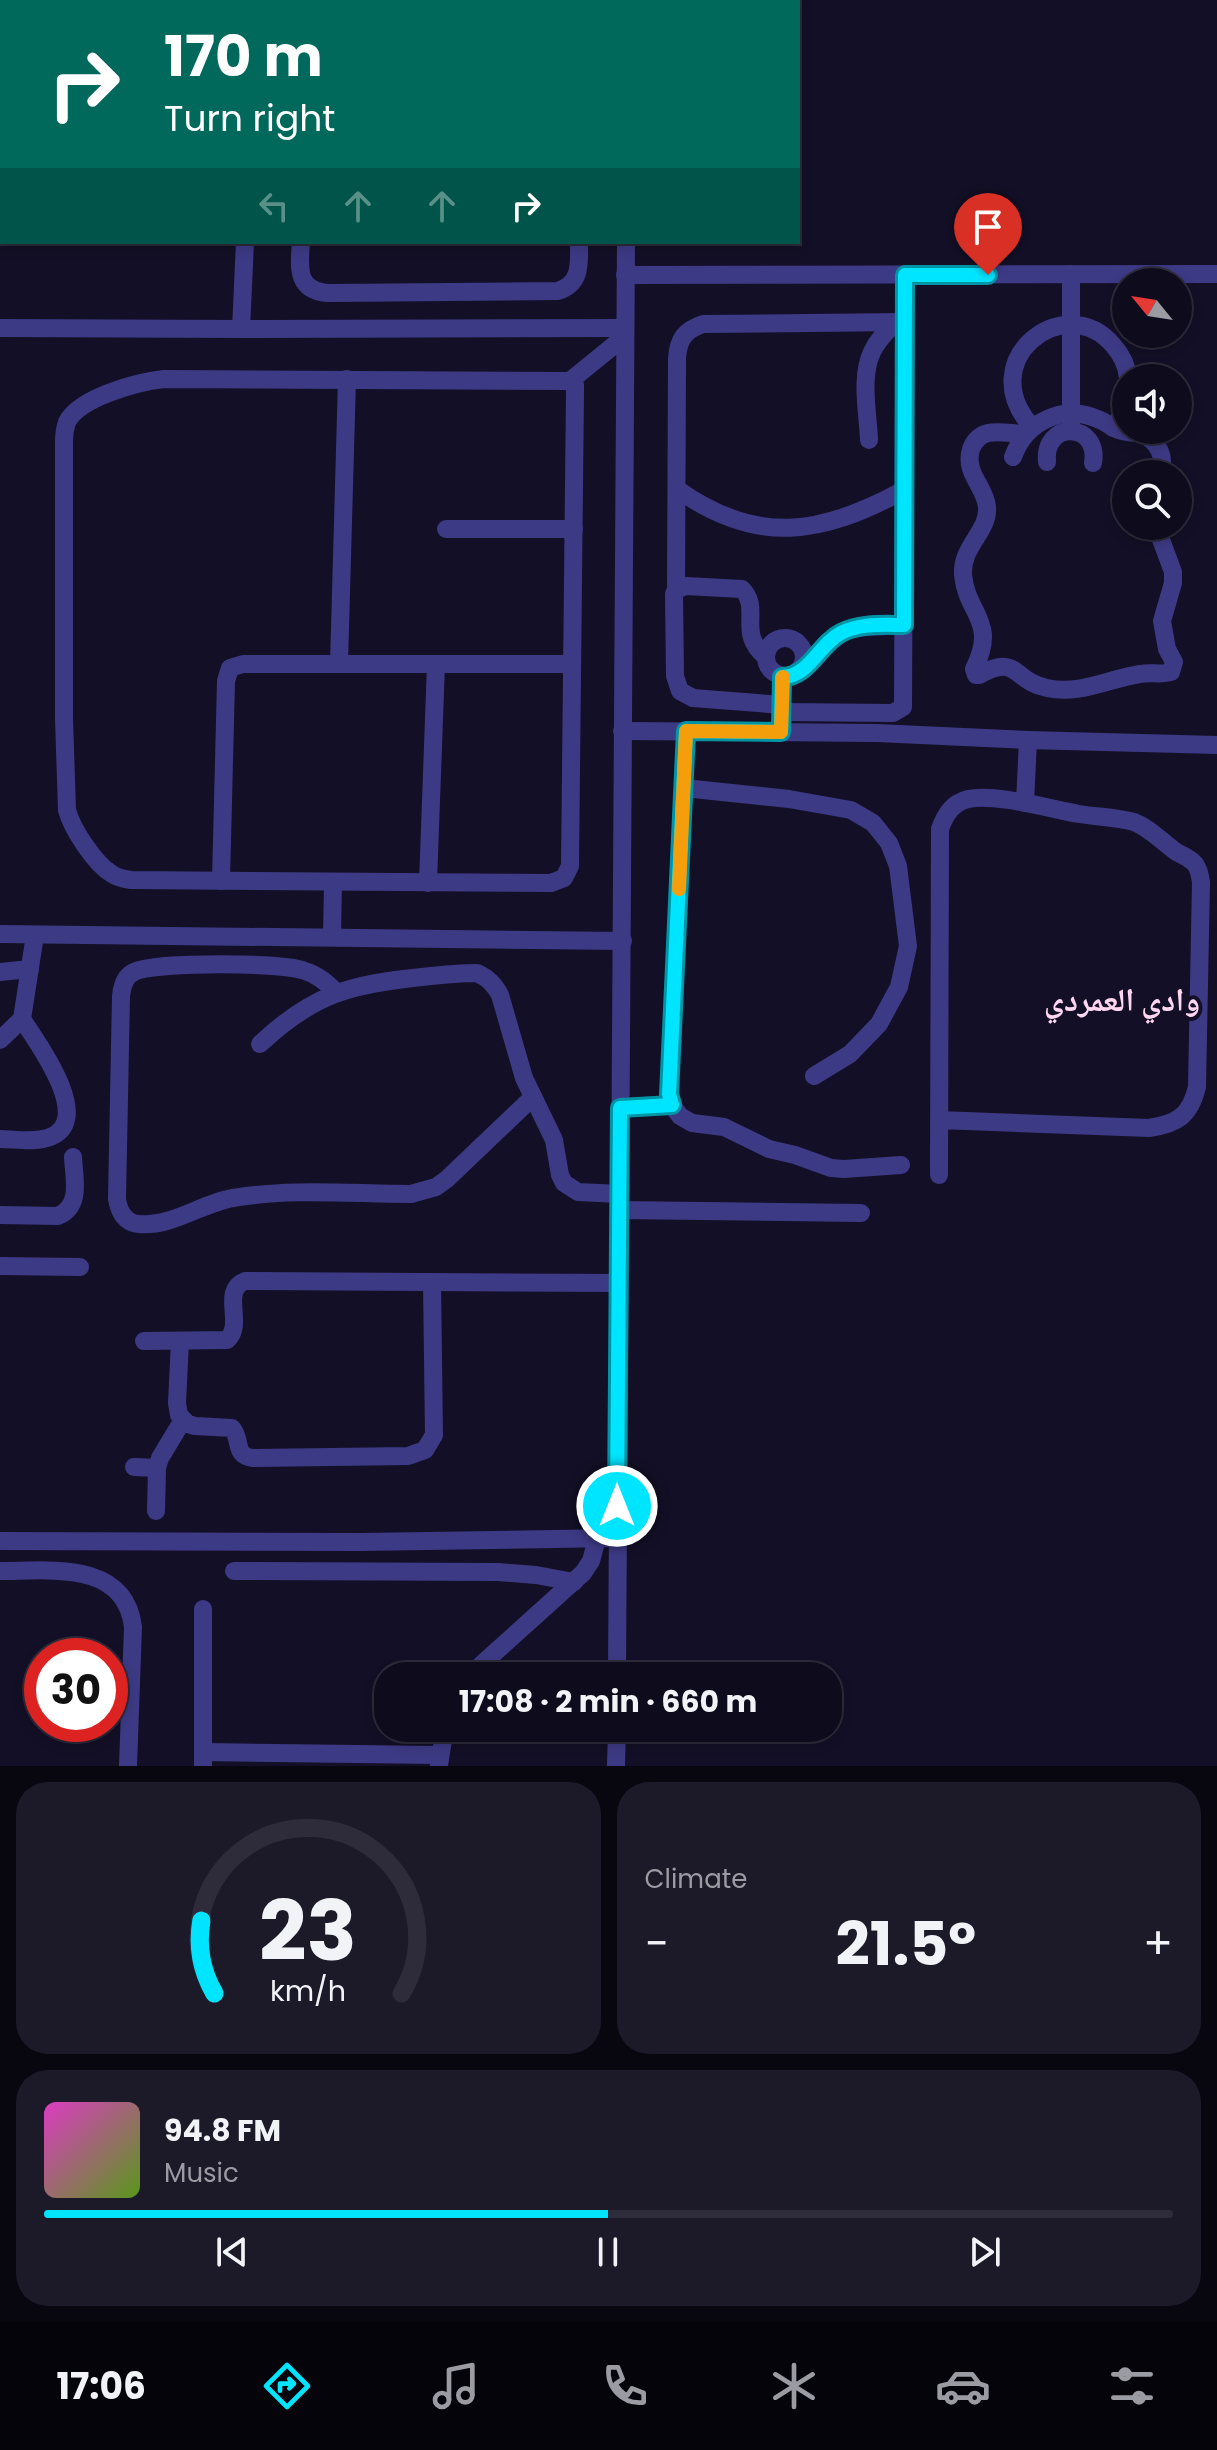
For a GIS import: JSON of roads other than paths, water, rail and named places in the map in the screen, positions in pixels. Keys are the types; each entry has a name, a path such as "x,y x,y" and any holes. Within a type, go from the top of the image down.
{"street":[{"path":"241,329 245,244"},
{"path":"301,244 299,271 303,280 319,292 345,293 558,291 570,285 578,274 579,244"},
{"path":"617,1662 626,244"},
{"path":"1071,274 1071,422 1090,441 1093,463"},
{"path":"625,275 1217,274"},
{"path":"900,322 714,324 692,328 683,336 678,346 674,594 675,676 680,691 693,698 782,708 893,713 900,710 904,702 904,490 900,322 905,275"},
{"path":"869,440 868,363 878,342 900,322"},
{"path":"1029,430 1014,397 1012,379 1015,362 1024,347 1037,335 1053,327 1071,325 1090,328 1107,339 1120,354 1123,364"},
{"path":"0,328 624,332"},
{"path":"570,381 624,332"},
{"path":"339,664 347,379"},
{"path":"145,381 570,381 575,385 574,529 568,872 564,878 551,883 221,881 120,878 102,866 70,823 67,810 64,719 65,431 74,413 110,392 145,381"},
{"path":"1112,427 1099,419 1071,422 1056,416 1029,430 984,433 978,437 969,457 987,510 983,527 968,548 963,566 965,586 978,614 983,635 974,669 976,675 998,666 1007,666 1035,685 1072,690 1142,674 1171,672 1174,662 1167,649 1162,621 1173,583 1173,572 1161,540"},
{"path":"1047,462 1052,440 1071,422"},
{"path":"1013,457 1029,430"},
{"path":"677,489 720,516 745,524 796,529 852,515 904,490"},
{"path":"446,529 574,529"},
{"path":"676,590 686,586 742,589 750,599 753,644 766,657"},
{"path":"800,670 804,664 801,645 789,638 776,640 766,657 770,670 782,677 795,675 838,634 852,628 904,625"},
{"path":"221,881 226,674 236,664 572,664"},
{"path":"428,883 436,664"},
{"path":"781,732 782,677"},
{"path":"622,731 924,734 1217,745"},
{"path":"686,731 669,1094 672,1105 680,1116 692,1123 724,1127 769,1149 831,1168 901,1165"},
{"path":"1025,803 1028,740"},
{"path":"684,788 789,799 851,810 873,823 889,843 898,866 908,946 899,987 879,1024 850,1054 814,1076"},
{"path":"939,1120 1149,1128 1163,1126 1188,1112 1197,1087 1201,882 1194,862 1135,823 1025,803 970,798 956,804 945,815 940,829 939,1120 939,1175"},
{"path":"332,937 333,883"},
{"path":"0,934 623,941"},
{"path":"0,1040 22,1019 35,935"},
{"path":"336,992 313,975 286,966 175,966 137,970 130,974 122,988 121,1010 117,1199 124,1217 140,1225 204,1205 255,1194 411,1194 424,1191 447,1179 533,1097"},
{"path":"0,972 30,969"},
{"path":"260,1044 295,1014 336,992 384,980 477,973 495,985 500,995 516,1056 554,1140 560,1175 564,1183 578,1192 619,1202 861,1213"},
{"path":"0,1139 45,1139 56,1134 66,1119 67,1106 59,1083 22,1019"},
{"path":"620,1108 672,1105"},
{"path":"0,1215 58,1216 64,1213 75,1197 73,1157"},
{"path":"0,1266 80,1267"},
{"path":"144,1341 221,1342 231,1337 235,1327 233,1292 239,1282 245,1281 618,1283"},
{"path":"180,1341 177,1409 183,1420 195,1426 232,1428 237,1435 239,1451 248,1458 417,1454 425,1450 434,1435 432,1282"},
{"path":"156,1511 157,1468 164,1448 183,1420"},
{"path":"134,1467 157,1468"},
{"path":"0,1541 361,1542 617,1538"},
{"path":"484,1662 574,1582 591,1561 597,1539"},
{"path":"0,1571 83,1574 109,1583 126,1602 133,1627 128,1766"},
{"path":"234,1571 498,1572 574,1582"},
{"path":"203,1609 203,1759 439,1760"},
{"path":"616,1766 617,1742"}],"district":[{"name":"وادي العمردي","path":"1122,999"}]}
